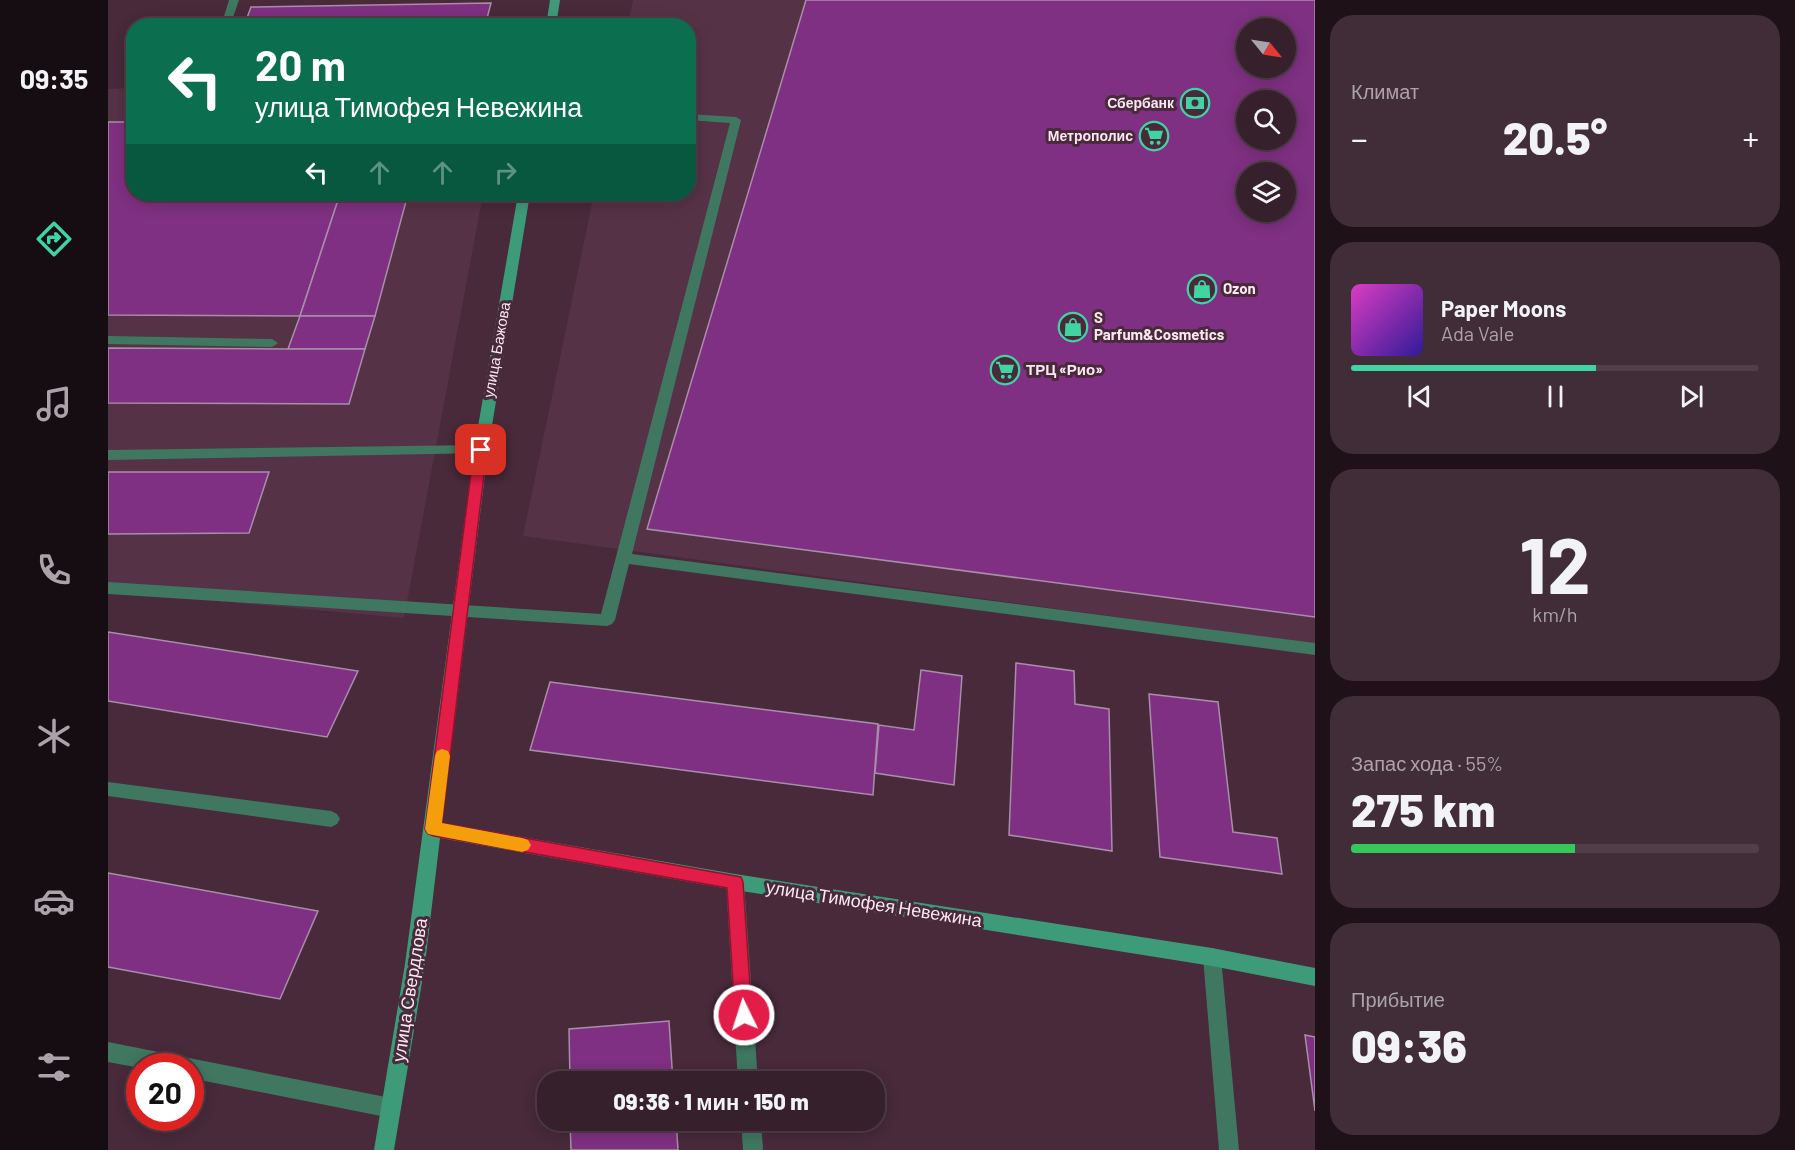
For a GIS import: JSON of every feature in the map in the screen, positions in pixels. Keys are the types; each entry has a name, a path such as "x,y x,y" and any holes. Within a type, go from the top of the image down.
{"main road":[{"path":"552,18 555,0"},
{"name":"улица Бажова","path":"434,829 481,450 523,201"},
{"name":"улица Тимофея Невежина","path":"434,829 735,882 1212,957 1315,977"},
{"name":"улица Свердлова","path":"384,1150 415,964 434,829"}],"lane":[{"path":"228,18 234,0"},
{"path":"108,588 607,620 736,120 696,118"},
{"path":"108,340 272,343"},
{"path":"108,455 481,450"},
{"path":"622,558 1315,649"},
{"path":"108,789 331,819"},
{"path":"735,882 747,1071"},
{"path":"1212,957 1229,1150"},
{"path":"108,1052 126,1056"},
{"path":"204,1071 391,1108"},
{"path":"752,1131 753,1150"}],"shaded area":[{"name":"ТРЦ «Рио»","path":"633,0 1315,0 1315,644 523,536 593,201 696,201 696,18 629,18"},
{"path":"126,88 126,201 482,201 404,618 108,591 108,89"}],"building":[{"name":"ТРЦ «Рио»","path":"806,0 1315,0 1315,617 647,529"},
{"path":"491,3 487,18 247,18 251,7"},
{"path":"108,122 126,122 126,201 338,201 300,316 108,315"},
{"path":"338,201 406,201 375,316 300,316"},
{"path":"300,316 375,316 365,349 288,349"},
{"path":"108,348 365,349 349,404 108,403"},
{"path":"108,472 269,472 249,533 108,534"},
{"path":"108,632 358,671 327,737 108,701"},
{"path":"1016,663 1074,671 1075,704 1109,709 1112,851 1009,835"},
{"path":"921,670 962,676 954,785 875,773 879,725 914,730"},
{"path":"550,682 878,724 873,795 530,750"},
{"path":"1149,694 1218,702 1233,832 1277,838 1282,874 1160,857"},
{"path":"108,873 318,911 280,999 108,967"},
{"path":"669,1021 672,1071 570,1071 569,1029"},
{"path":"1305,1035 1315,1037 1315,1111"},
{"path":"570,1131 677,1131 678,1150 571,1150"}],"slow traffic":[{"path":"442,756 434,829 522,845"}],"place":[{"name":"Сбербанк","path":"1195,103"},
{"name":"Метрополис","path":"1154,136"},
{"name":"Ozon","path":"1202,289"},
{"name":"S Parfum&Cosmetics","path":"1073,327"},
{"name":"ТРЦ «Рио»","path":"1005,370"}],"route":[{"path":"481,450 434,829 735,882 744,1015"}]}
